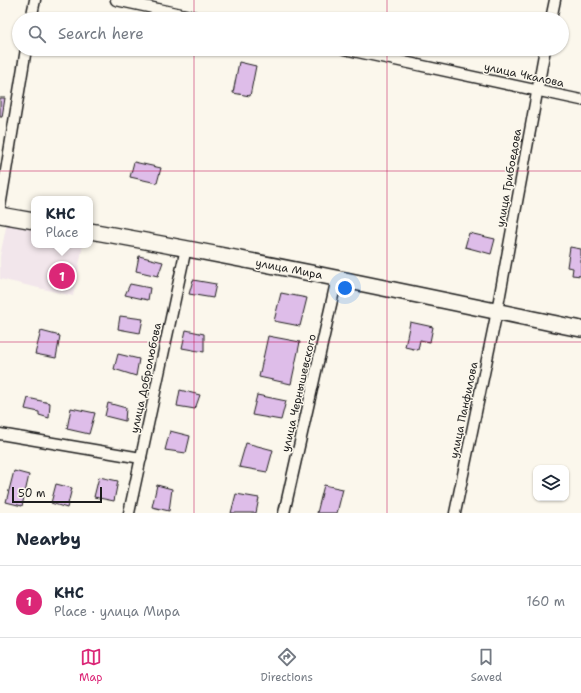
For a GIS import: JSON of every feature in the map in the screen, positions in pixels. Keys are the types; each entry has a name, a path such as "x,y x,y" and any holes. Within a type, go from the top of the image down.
{"street":[{"path":"32,12 35,0"},
{"path":"116,0 172,12"},
{"path":"552,12 555,0"},
{"path":"0,207 25,56"},
{"name":"улица Чкалова","path":"377,56 581,100"},
{"name":"улица Грибоедова","path":"497,311 545,56"},
{"path":"0,215 31,220"},
{"name":"улица Мира","path":"93,232 186,248 337,278 581,329"},
{"name":"улица Добролюбова","path":"129,513 186,248"},
{"name":"улица Чернышевского","path":"284,513 337,278"},
{"name":"улица Панфилова","path":"455,513 497,311"},
{"path":"0,434 141,458"}],"shaded area":[{"path":"7,223 31,228 31,248 82,248 73,296 0,279 0,256"}],"building":[{"path":"239,62 256,66 250,96 233,93"},
{"path":"0,98 5,98 2,117 0,117"},
{"path":"134,162 161,168 157,183 130,177"},
{"path":"469,233 495,239 491,254 465,247"},
{"path":"570,247 581,249 581,276 572,275 573,268 567,267"},
{"path":"139,256 163,262 158,276 136,271"},
{"path":"57,270 69,273 67,282 54,279"},
{"path":"193,280 216,284 213,298 189,294"},
{"path":"130,284 150,288 148,300 125,295"},
{"path":"281,293 307,298 300,326 274,321"},
{"path":"120,316 143,319 140,333 118,329"},
{"path":"410,322 433,327 430,342 420,340 418,350 405,347"},
{"path":"186,330 204,334 204,352 182,348"},
{"path":"41,331 60,336 56,358 35,354"},
{"path":"268,336 300,342 291,384 259,377"},
{"path":"118,354 139,359 136,376 114,369"},
{"path":"180,390 200,395 195,409 177,406"},
{"path":"257,395 286,401 281,420 252,415"},
{"path":"28,398 50,403 49,418 39,415 39,412 25,409"},
{"path":"108,403 126,408 125,421 105,416"},
{"path":"71,408 95,413 89,434 67,429"},
{"path":"170,431 190,436 186,453 165,450"},
{"path":"246,443 273,450 267,472 239,467"},
{"path":"14,471 29,475 22,506 6,502"},
{"path":"99,477 118,481 114,501 94,497"},
{"path":"56,484 72,488 67,508 51,503"},
{"path":"157,485 172,489 169,511 152,507"},
{"path":"324,485 343,489 337,513 317,513"},
{"path":"236,494 259,498 256,513 231,513"}],"place":[{"name":"КНС","path":"62,276"}]}
